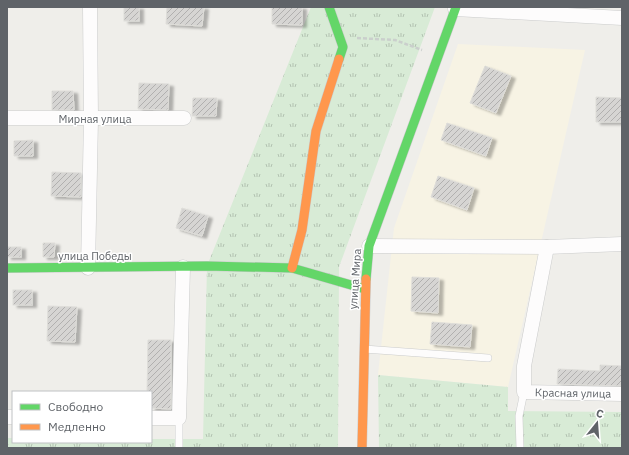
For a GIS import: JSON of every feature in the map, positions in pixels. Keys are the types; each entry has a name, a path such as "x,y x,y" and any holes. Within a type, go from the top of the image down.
{"street":[{"path":"88,268 91,119 90,7"},
{"path":"292,268 302,230 316,131 343,47 328,7"},
{"path":"456,8 622,18"},
{"name":"улица Мира","path":"362,448 365,288 369,246 456,8"},
{"name":"Мирная улица","path":"7,118 184,118"},
{"path":"369,246 547,247 622,244"},
{"path":"524,392 524,366 547,247"},
{"name":"улица Победы","path":"7,268 207,266 292,268 365,288"},
{"path":"152,418 179,418 183,267"},
{"name":"Красная улица","path":"524,392 622,394"}],"lane":[{"path":"364,349 488,358"},
{"path":"520,448 519,416 524,392"},
{"path":"179,418 179,448"}],"path":[{"path":"339,37 395,40 426,51"}],"shaded area":[{"path":"458,44 585,50 508,387 378,375 394,228"}],"green space":[{"path":"311,7 435,7 339,267 338,448 7,448 7,438 12,438 12,443 152,443 152,439 203,439 207,266"},
{"path":"378,375 508,387 508,411 622,412 622,448 379,448"}],"building":[{"path":"124,7 139,7 139,21 124,21"},
{"path":"167,7 204,7 202,26 166,24"},
{"path":"272,7 302,7 302,25 272,24"},
{"path":"485,66 511,76 496,113 470,103"},
{"path":"139,83 169,84 168,110 138,109"},
{"path":"52,91 73,91 74,110 52,110"},
{"path":"596,97 622,98 622,122 596,122"},
{"path":"193,98 217,98 216,116 192,116"},
{"path":"447,123 492,138 486,156 441,140"},
{"path":"33,140 33,156 14,156 14,141"},
{"path":"52,172 81,173 81,197 51,196"},
{"path":"438,176 474,188 467,210 431,197"},
{"path":"182,208 208,216 202,236 176,228"},
{"path":"43,243 55,243 54,257 43,257"},
{"path":"7,247 21,247 21,257 7,257"},
{"path":"412,277 439,278 438,313 411,311"},
{"path":"13,290 32,290 32,305 13,305"},
{"path":"48,306 77,307 75,342 47,341"},
{"path":"432,322 472,325 470,347 430,344"},
{"path":"148,340 171,340 171,409 152,408 152,391 147,391"},
{"path":"600,365 622,366 622,386 557,384 558,369 600,371"}],"traffic: fast":[{"path":"329,7 343,47 339,59"},
{"path":"366,279 369,246 456,7"},
{"path":"7,268 207,266 292,268 365,289"}],"traffic: slow":[{"path":"292,268 302,230 316,131 339,59"},
{"path":"362,448 366,279"}]}
